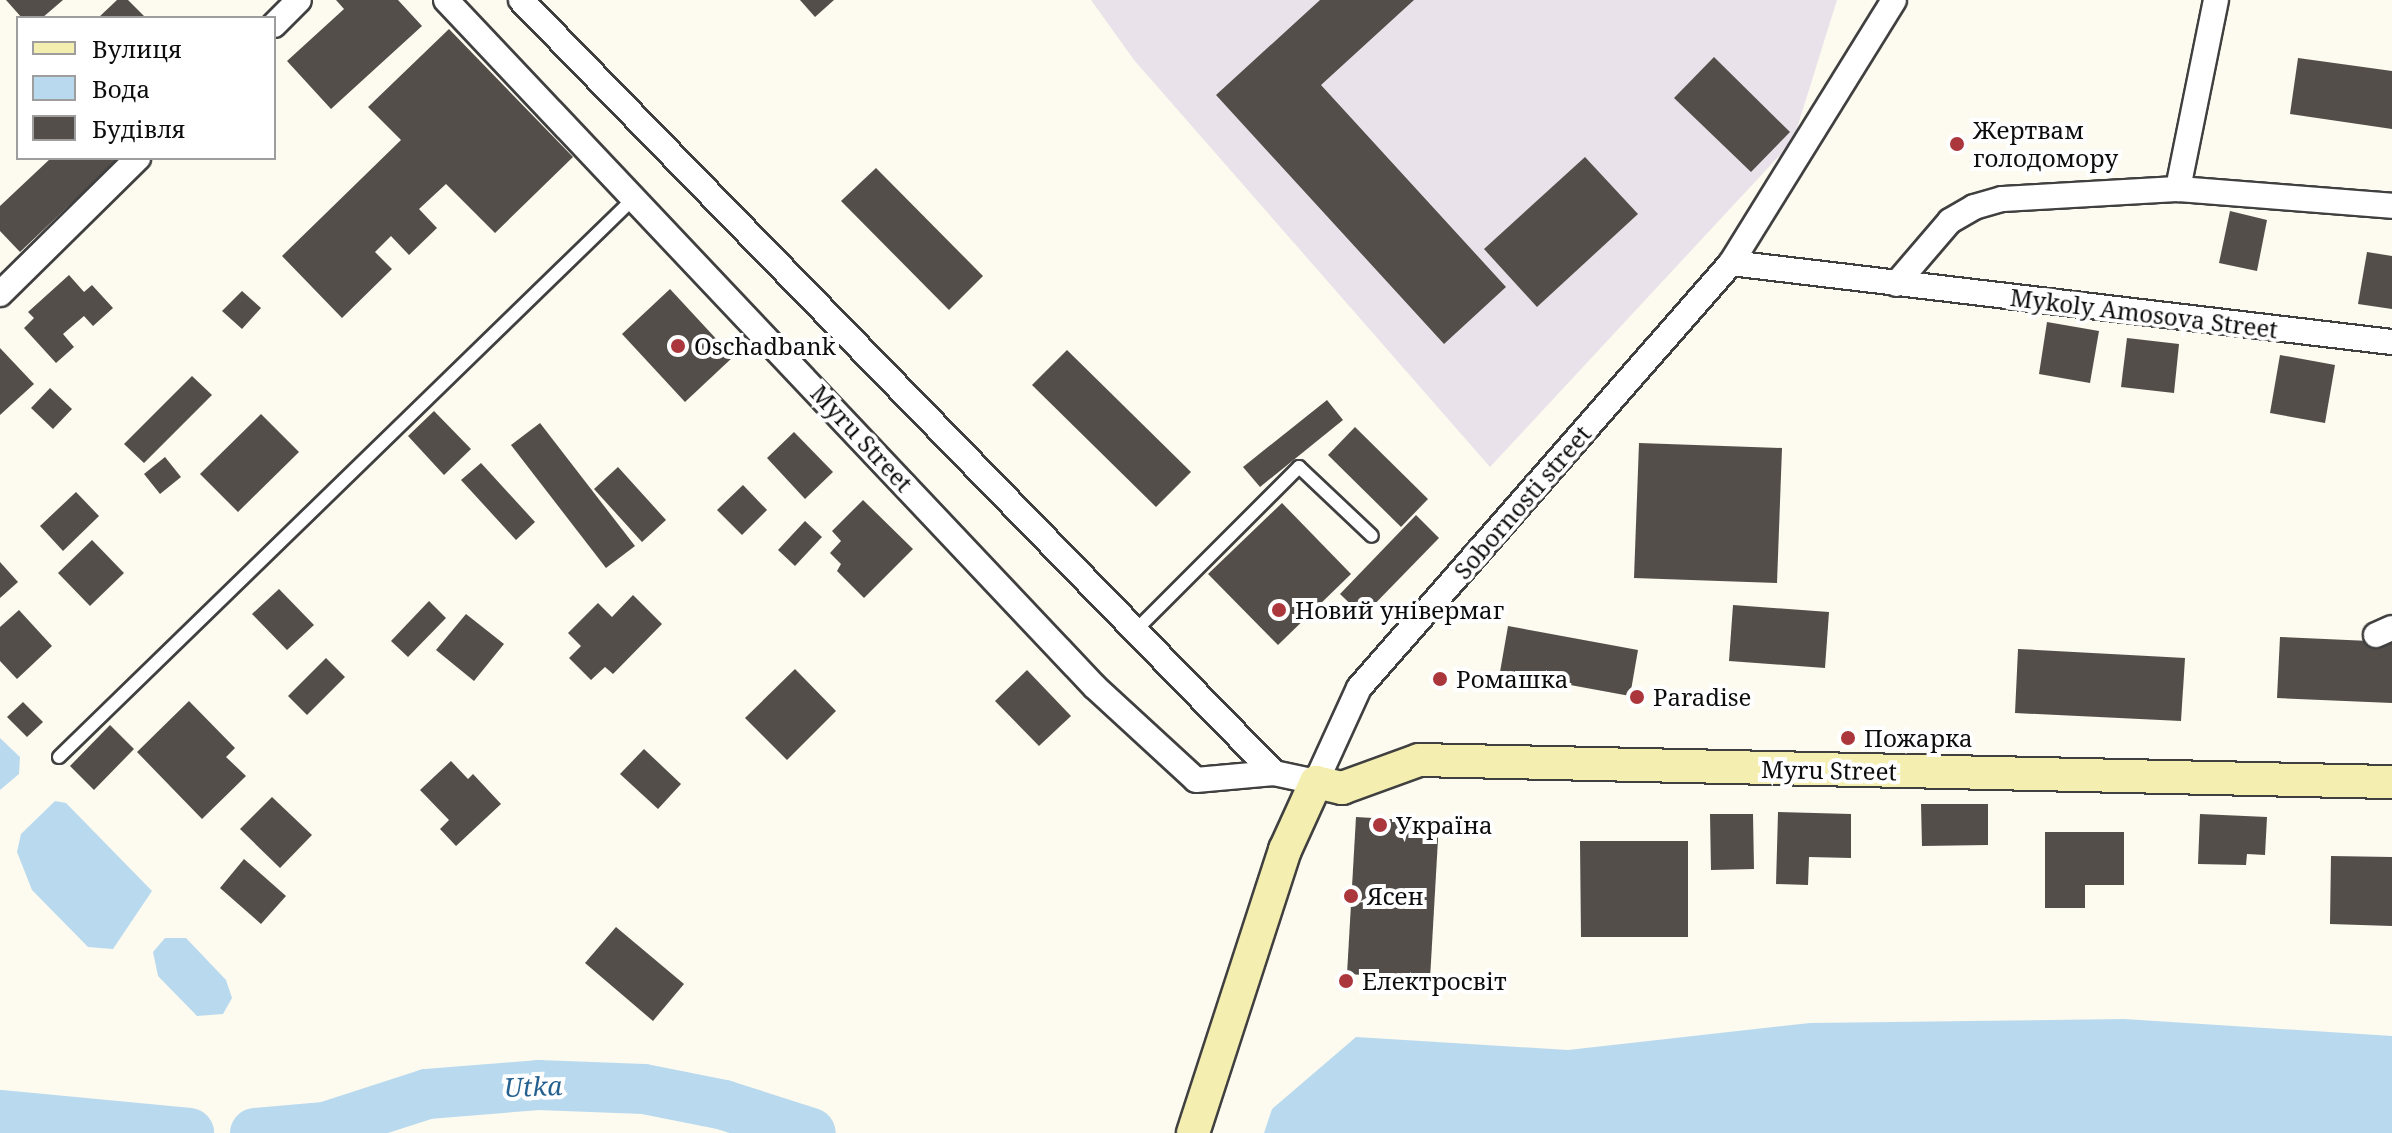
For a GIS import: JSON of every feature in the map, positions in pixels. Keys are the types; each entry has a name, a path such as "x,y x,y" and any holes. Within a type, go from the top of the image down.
{"main road":[{"name":"Myru Street","path":"1316,782 1342,788 1419,760 2392,782"},
{"name":"Sobornosti street","path":"1193,1133 1285,850 1316,782"}],"street":[{"path":"276,23 299,0"},
{"name":"Myru Street","path":"446,0 1095,687 1196,780 1274,773 1316,782"},
{"path":"521,0 1274,773"},
{"name":"Sobornosti street","path":"1316,782 1359,688 1731,263 1894,0"},
{"path":"2178,189 2216,0"},
{"path":"0,294 136,160"},
{"path":"1896,284 1950,221 1974,207 2002,199 2178,189 2392,206"},
{"name":"Mykoly Amosova Street","path":"1731,263 2392,342"}],"lane":[{"path":"59,757 635,197"},
{"path":"1135,631 1299,467 1372,536"}],"shaded area":[{"path":"1091,0 1837,0 1793,141 1490,467 1134,60"}],"water":[{"path":"0,738 20,757 19,774 0,790"},
{"path":"55,801 66,803 152,891 113,949 88,947 32,890 17,852 21,834"},
{"path":"165,938 186,938 226,980 232,998 223,1014 197,1016 158,976 153,952"},
{"path":"2124,1019 2392,1036 2392,1133 1264,1133 1272,1109 1356,1037 1568,1050 1810,1023"}],"building":[{"path":"6,0 63,0 44,16 20,16"},
{"path":"117,0 128,0 144,16 100,16"},
{"path":"336,0 398,0 422,26 331,109 287,61 344,9"},
{"path":"800,0 834,0 815,17"},
{"path":"1320,0 1414,0 1321,85 1506,287 1444,344 1216,95"},
{"path":"449,29 573,157 495,233 446,184 419,209 437,228 409,255 391,236 375,252 392,269 342,318 282,256 401,140 368,107"},
{"path":"1714,57 1790,132 1751,172 1674,98"},
{"path":"2298,58 2392,71 2392,129 2290,114"},
{"path":"1585,157 1638,214 1537,307 1484,249"},
{"path":"49,160 117,160 20,252 0,231 0,206"},
{"path":"876,168 983,276 949,310 841,201"},
{"path":"2230,211 2267,220 2257,271 2219,263"},
{"path":"2367,252 2392,256 2392,309 2358,304"},
{"path":"69,275 84,292 92,285 113,308 93,326 84,316 63,334 74,347 56,363 24,328 34,318 28,312"},
{"name":"Oschadbank","path":"670,289 733,357 685,402 622,334"},
{"path":"242,291 261,308 242,329 222,311"},
{"path":"2047,322 2099,331 2090,383 2039,374"},
{"path":"2127,338 2179,344 2174,393 2121,387"},
{"path":"0,348 34,384 0,415"},
{"path":"1067,350 1191,472 1156,507 1032,385"},
{"path":"2280,355 2335,365 2325,423 2270,413"},
{"path":"192,376 212,395 144,463 124,444"},
{"path":"50,388 72,409 53,429 31,408"},
{"path":"1327,400 1343,420 1260,487 1243,467"},
{"path":"434,411 471,449 444,475 408,436"},
{"path":"261,414 299,452 238,512 200,474"},
{"path":"540,423 635,546 606,568 511,445"},
{"path":"1355,427 1428,499 1401,527 1328,455"},
{"path":"794,432 833,472 805,499 767,458"},
{"path":"1639,443 1782,448 1777,583 1634,578"},
{"path":"165,457 181,477 160,494 144,474"},
{"path":"481,463 535,522 516,540 461,480"},
{"path":"618,467 666,520 642,542 594,489"},
{"path":"743,485 767,510 742,535 717,510"},
{"path":"76,492 99,516 63,551 40,526"},
{"path":"863,500 913,549 864,598 837,571 841,564 830,553 841,541 832,531"},
{"name":"Новий універмаг","path":"1282,503 1351,574 1278,645 1208,574"},
{"path":"1416,515 1439,538 1363,616 1340,594"},
{"path":"805,521 822,537 795,566 778,550"},
{"path":"92,540 124,573 90,606 58,573"},
{"path":"0,562 18,582 0,598"},
{"path":"279,589 314,625 287,650 252,614"},
{"path":"633,595 662,624 613,674 605,667 591,680 569,658 581,646 568,633 598,603 612,617"},
{"path":"429,601 446,618 408,657 391,641"},
{"path":"1733,605 1829,612 1825,668 1729,661"},
{"path":"19,610 52,646 17,679 0,661 0,627"},
{"path":"466,614 504,644 474,681 436,650"},
{"path":"1508,626 1638,650 1630,696 1500,672"},
{"path":"2280,637 2392,642 2392,703 2277,698"},
{"path":"2018,649 2185,658 2181,721 2015,713"},
{"path":"326,658 345,677 307,715 288,696"},
{"path":"795,669 836,711 787,760 745,718"},
{"path":"1027,670 1071,716 1039,746 995,701"},
{"path":"189,701 235,748 226,757 246,776 202,819 137,752"},
{"path":"23,702 43,722 27,737 7,717"},
{"path":"110,725 134,749 94,790 70,766"},
{"path":"644,749 681,784 658,809 620,774"},
{"path":"451,761 468,779 473,774 501,804 456,846 440,829 449,820 420,790"},
{"path":"272,797 312,835 280,868 240,829"},
{"path":"1921,804 1988,804 1988,845 1922,846"},
{"path":"1778,812 1851,814 1851,858 1809,857 1808,885 1776,884"},
{"path":"1710,814 1753,814 1754,869 1711,870"},
{"path":"2200,814 2267,817 2265,855 2247,854 2246,865 2198,864"},
{"path":"1356,817 1439,822 1430,979 1347,974"},
{"path":"2045,832 2124,832 2124,885 2085,885 2085,908 2045,908"},
{"path":"1580,841 1688,841 1688,937 1581,937"},
{"path":"2331,856 2392,857 2392,926 2330,924"},
{"path":"244,859 286,896 261,924 220,888"},
{"path":"616,927 684,984 653,1021 585,963"}],"waterway":[{"name":"Utka","path":"255,1133 325,1127 427,1094 538,1085 644,1089 724,1105 811,1133"},
{"name":"Utka","path":"0,1115 189,1133"}],"place":[{"name":"Жертвам голодомору","path":"1957,144"},
{"name":"Oschadbank","path":"678,346"},
{"name":"Новий універмаг","path":"1279,610"},
{"name":"Ромашка","path":"1440,679"},
{"name":"Paradise","path":"1637,697"},
{"name":"Пожарка","path":"1848,738"},
{"name":"Україна","path":"1380,825"},
{"name":"Ясен","path":"1351,896"},
{"name":"Електросвіт","path":"1346,981"}]}
